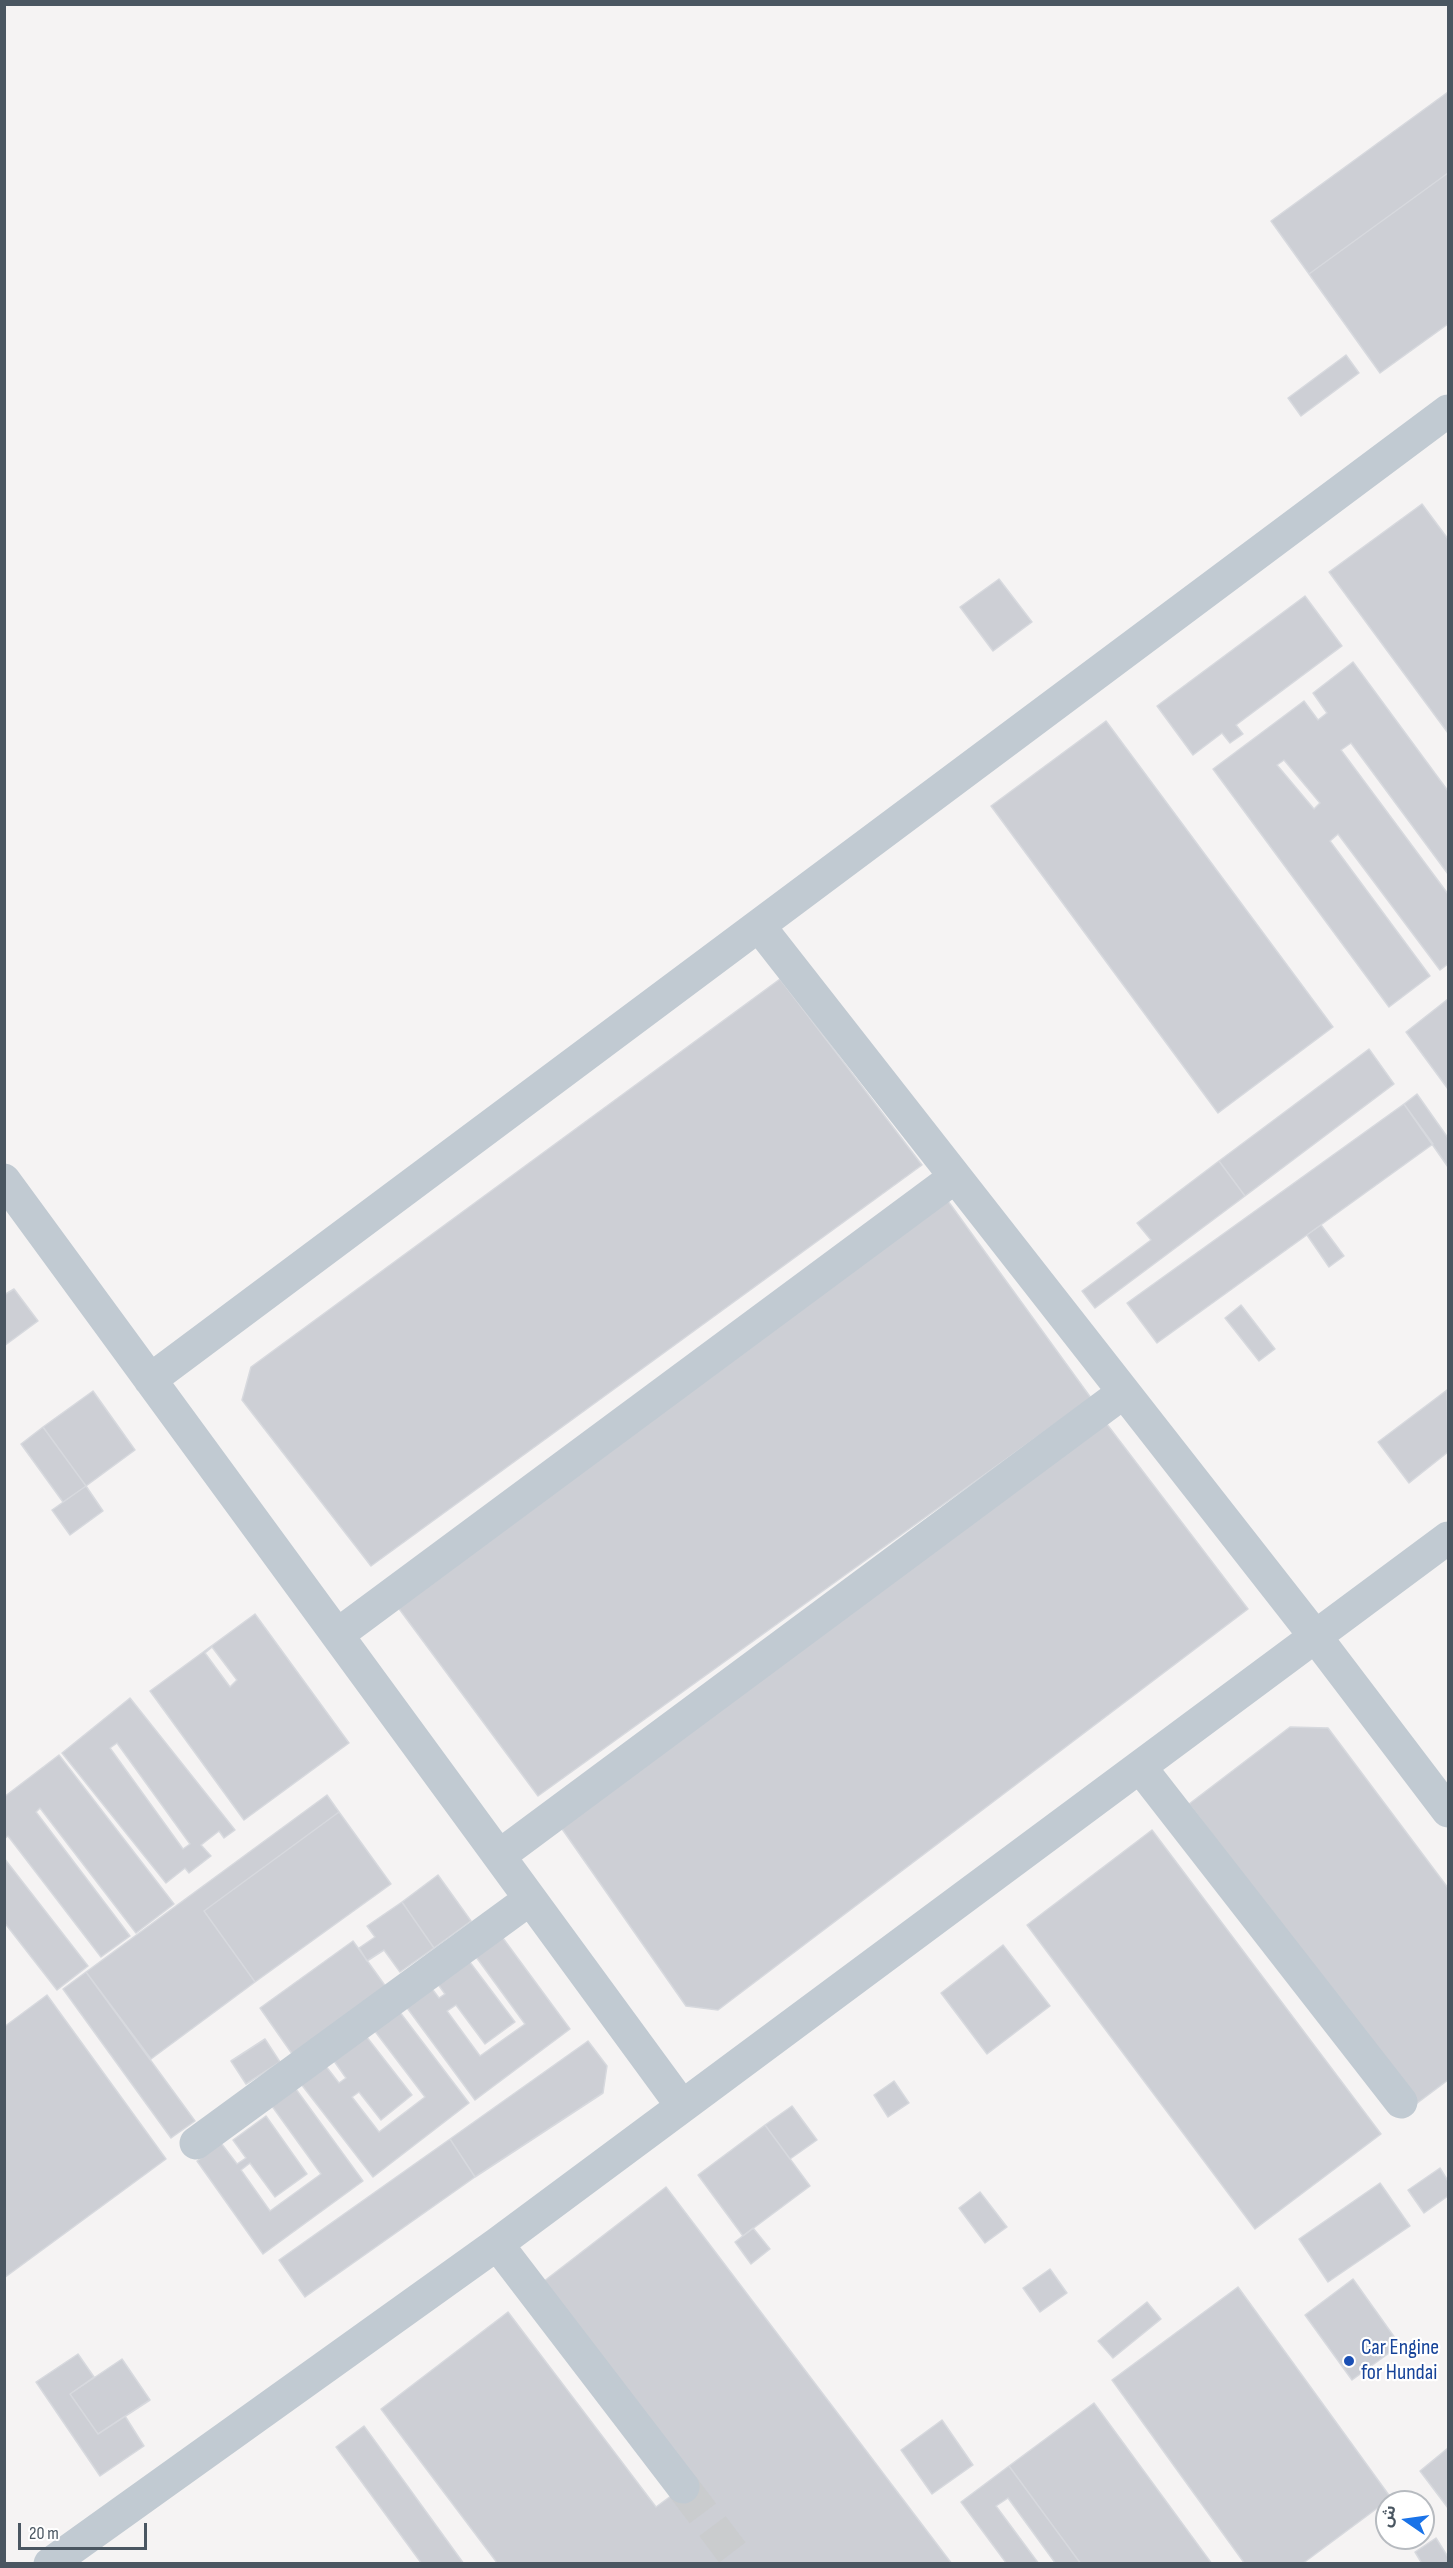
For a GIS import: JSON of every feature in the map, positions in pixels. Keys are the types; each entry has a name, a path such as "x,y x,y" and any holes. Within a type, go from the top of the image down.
{"street":[{"path":"150,1380 1449,411"},
{"path":"759,926 1315,1636 1449,1811"},
{"path":"337,1635 955,1177"},
{"path":"4,1180 682,2106"},
{"path":"499,1856 1124,1392"},
{"path":"50,2564 497,2244 1449,1538"},
{"path":"1140,1767 1401,2102"},
{"path":"196,2143 530,1899"},
{"path":"497,2244 683,2487"}],"building":[{"path":"1448,92 1448,173 1309,274 1271,221"},
{"path":"1448,173 1448,324 1380,373 1309,274"},
{"path":"1346,355 1359,373 1301,416 1288,398"},
{"path":"1422,504 1448,539 1448,733 1329,572"},
{"path":"999,579 1032,622 993,651 960,607"},
{"path":"1305,596 1342,646 1236,725 1243,734 1230,743 1222,733 1193,755 1157,706"},
{"path":"1353,662 1448,791 1448,874 1351,743 1341,750 1448,894 1448,964 1440,970 1338,834 1330,841 1430,976 1389,1007 1213,769 1304,701 1318,720 1327,713 1313,693","holes":["1284,760 1320,803 1314,809 1277,765"]},
{"path":"1106,721 1333,1027 1218,1113 991,806"},
{"path":"780,979 922,1165 371,1566 242,1400 251,1367"},
{"path":"1448,999 1448,1089 1406,1032"},
{"path":"1369,1049 1394,1084 1245,1196 1219,1161"},
{"path":"1417,1094 1448,1138 1448,1167 1404,1104"},
{"path":"1404,1104 1433,1144 1157,1343 1127,1303"},
{"path":"1219,1161 1245,1196 1095,1308 1082,1291 1151,1240 1137,1223"},
{"path":"948,1201 1091,1398 538,1796 397,1606"},
{"path":"1321,1225 1344,1256 1329,1267 1307,1235"},
{"path":"14,1289 38,1321 4,1346 4,1295"},
{"path":"1241,1305 1275,1349 1259,1361 1225,1318"},
{"path":"1447,1390 1448,1452 1409,1483 1378,1442"},
{"path":"93,1391 135,1450 86,1486 43,1427"},
{"path":"1106,1423 1248,1609 718,2010 686,2006 560,1826"},
{"path":"43,1427 86,1486 63,1502 21,1444"},
{"path":"86,1486 103,1511 70,1535 52,1510"},
{"path":"255,1614 349,1743 244,1820 150,1691","holes":["212,1647 237,1680 230,1687 205,1653"]},
{"path":"130,1698 235,1830 224,1838 219,1831 201,1845 211,1856 189,1873 185,1868 166,1883 62,1753","holes":["117,1743 190,1844 183,1849 110,1748"]},
{"path":"1290,1727 1328,1728 1448,1888 1448,2080 1416,2104 1189,1804"},
{"path":"59,1755 174,1904 136,1933 40,1808 36,1812 130,1936 101,1957 8,1836 4,1839 4,1797"},
{"path":"327,1795 339,1812 204,1911 255,1982 151,2059 86,1972"},
{"path":"339,1812 391,1884 255,1982 204,1911"},
{"path":"1152,1830 1381,2134 1255,2229 1027,1925"},
{"path":"4,1858 88,1966 57,1990 4,1922"},
{"path":"438,1875 471,1921 434,1948 402,1902"},
{"path":"402,1902 434,1948 400,1972 384,1950 367,1961 359,1948 375,1937 367,1926"},
{"path":"497,1930 570,2029 475,2100 402,2001 427,1982 439,1998 445,1994 432,1976 463,1953 515,2022 485,2044 456,2005 447,2011 480,2056 525,2024 471,1950"},
{"path":"353,1941 389,1991 295,2058 260,2008"},
{"path":"1003,1945 1050,2006 987,2054 941,1993"},
{"path":"86,1972 195,2121 171,2138 63,1989"},
{"path":"47,1995 166,2159 4,2278 4,2027"},
{"path":"399,2011 469,2103 373,2177 301,2084 325,2065 339,2083 346,2078 334,2061 366,2036 412,2095 381,2120 359,2092 352,2097 379,2132 425,2097 374,2030"},
{"path":"265,2039 280,2062 246,2084 231,2061"},
{"path":"588,2041 607,2066 603,2093 475,2177 450,2139"},
{"path":"894,2081 909,2103 888,2117 874,2095"},
{"path":"293,2085 363,2181 263,2254 197,2161 221,2143 237,2164 246,2158 233,2140 266,2116 307,2174 275,2197 250,2163 241,2170 270,2211 321,2174 269,2102"},
{"path":"792,2106 817,2140 790,2159 765,2125"},
{"path":"765,2125 810,2186 743,2236 698,2175"},
{"path":"450,2139 475,2177 305,2297 279,2260"},
{"path":"1440,2168 1448,2181 1448,2196 1424,2213 1408,2190"},
{"path":"1380,2183 1410,2226 1328,2282 1299,2239"},
{"path":"666,2187 952,2564 498,2564 381,2409 508,2312 656,2507 683,2487 539,2285"},
{"path":"980,2192 1007,2227 985,2243 959,2208"},
{"path":"753,2228 770,2249 751,2264 735,2242"},
{"path":"1050,2269 1067,2293 1040,2312 1023,2288"},
{"path":"1353,2279 1400,2345 1352,2380 1305,2315"},
{"path":"1238,2287 1385,2490 1375,2490 1375,2510 1302,2564 1245,2564 1112,2380"},
{"path":"1147,2302 1161,2319 1113,2358 1098,2341"},
{"path":"78,2354 94,2377 70,2394 98,2434 125,2416 144,2446 100,2476 36,2382"},
{"path":"122,2359 150,2400 98,2434 70,2394"},
{"path":"1094,2403 1212,2564 1081,2564 1009,2466"},
{"path":"942,2420 973,2465 932,2494 901,2450"},
{"path":"364,2426 464,2564 422,2564 336,2447"},
{"path":"1448,2448 1448,2508 1435,2490 1420,2471"},
{"path":"1009,2466 1081,2564 1056,2564 1008,2498 996,2506 1039,2564 1007,2564 961,2502"},
{"path":"1435,2539 1448,2557 1448,2564 1419,2564 1421,2562 1415,2552 1435,2550"}],"tunnel":[{"path":"683,2487 741,2564"}],"place":[{"name":"Car Engine for Hundai","path":"1349,2361"}]}
